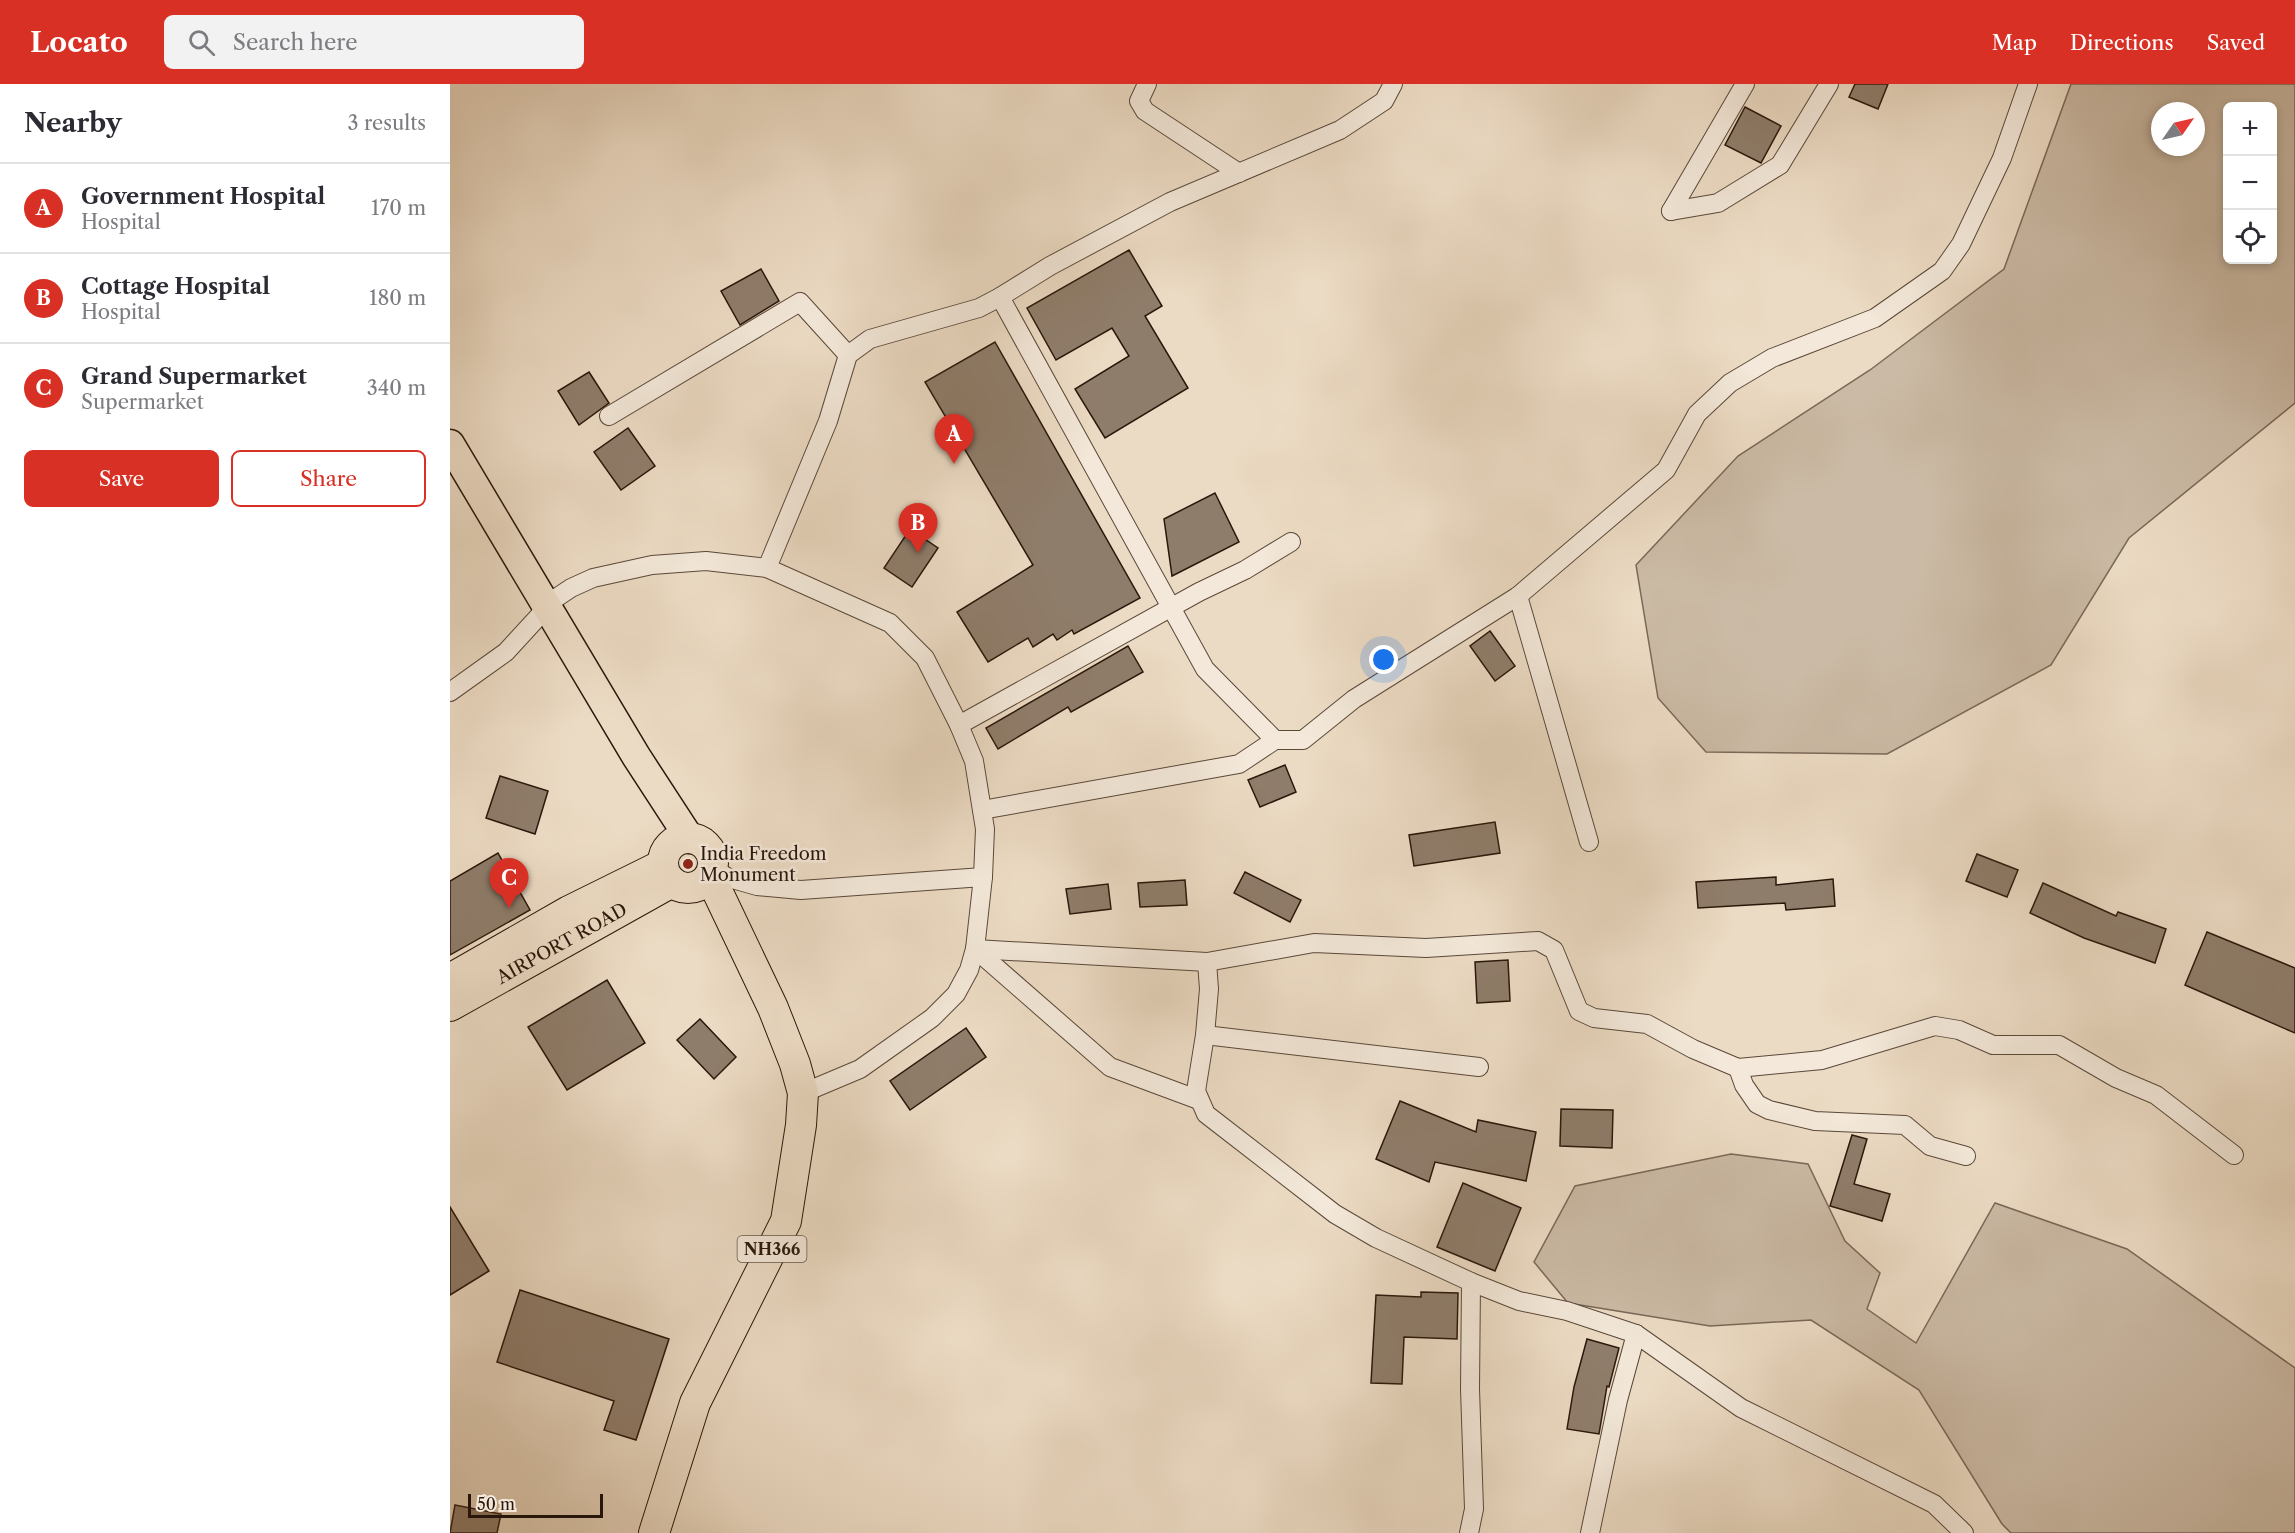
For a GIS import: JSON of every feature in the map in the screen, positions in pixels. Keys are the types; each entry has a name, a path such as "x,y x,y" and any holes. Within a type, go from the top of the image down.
{"highway":[{"name":"NH366","path":"654,1533 695,1403 786,1221 801,1125 803,1093 795,1064 773,1008 747,955 688,866"},
{"name":"AIRPORT ROAD","path":"450,979 570,912 688,866"},
{"name":"AIRPORT ROAD","path":"450,1006 688,866"}],"main road":[{"path":"450,444 636,756 688,866"}],"street":[{"path":"1147,84 1139,101 1145,111 1239,173"},
{"path":"767,568 828,421 848,355 870,339 979,308 1050,266 1170,202 1340,129 1384,100 1393,84"},
{"path":"1745,84 1671,211 1718,203 1780,165 1827,85"},
{"path":"982,810 1239,764 1275,740 1303,740 1354,699 1518,596 1666,470 1698,414 1730,383 1772,358 1875,318 1942,271 1961,244 2002,158 2028,84"},
{"path":"1000,297 1205,669 1275,740"},
{"path":"609,416 800,302 848,355"},
{"path":"959,725 1198,592 1245,570 1291,542"},
{"path":"450,692 506,652 547,604 571,588 593,578 652,565 706,561 767,568 890,623 925,658 959,725 974,761 985,829 983,877 975,950 969,970 956,994 932,1018 860,1069 803,1093"},
{"path":"1518,596 1589,842"},
{"path":"688,866 757,886 801,890 983,877"},
{"path":"975,950 1207,962 1314,943 1425,948 1538,941 1554,950 1579,1011 1594,1018 1647,1024 1693,1049 1738,1068 1822,1059 1935,1026 1959,1030 1993,1045 2059,1045 2116,1078 2156,1095 2234,1155"},
{"path":"975,950 1110,1067 1199,1100"},
{"path":"1207,962 1209,989 1205,1035 1196,1091 1206,1114 1335,1214 1376,1238 1471,1282 1519,1301 1567,1311 1636,1334 1741,1407 1934,1504 1964,1533"},
{"path":"1205,1035 1479,1067"},
{"path":"1738,1068 1744,1085 1751,1095 1758,1104 1769,1110 1815,1120 1905,1125 1930,1146 1966,1156"},
{"path":"1469,1533 1474,1509 1470,1389 1471,1282"},
{"path":"1590,1533 1618,1400 1636,1334"}],"shaded area":[{"path":"2071,84 2295,84 2295,403 2129,538 2051,665 1887,754 1706,752 1658,698 1636,565 1738,456 1870,370 2004,269"},
{"path":"1731,1154 1808,1164 1845,1241 1880,1273 1867,1309 1916,1343 1995,1203 2127,1249 2295,1368 2295,1533 2011,1533 2002,1524 1919,1390 1811,1320 1710,1326 1568,1303 1534,1262 1575,1186"}],"building":[{"path":"1855,84 1888,84 1878,109 1849,97"},
{"path":"1745,107 1781,126 1761,163 1725,145"},
{"path":"1129,250 1162,306 1145,316 1188,388 1105,438 1075,389 1129,356 1112,328 1056,360 1027,308"},
{"path":"761,269 779,301 740,325 721,291"},
{"path":"995,342 1140,598 1074,634 1072,630 1057,640 1053,634 1033,647 1028,638 988,662 957,612 1033,565 925,382"},
{"path":"589,372 609,403 579,425 558,391"},
{"path":"628,428 655,466 621,490 594,452"},
{"path":"1215,493 1239,542 1172,576 1164,519"},
{"path":"910,529 938,548 912,587 884,568"},
{"path":"1490,631 1515,666 1495,681 1470,646"},
{"path":"1128,646 1143,672 1071,712 1068,707 998,749 986,728"},
{"path":"1285,765 1296,792 1260,807 1248,780"},
{"path":"500,776 548,791 535,834 486,818"},
{"path":"1495,822 1500,853 1414,866 1409,835"},
{"path":"498,853 530,910 450,955 450,881"},
{"path":"1977,854 2018,870 2007,897 1966,881"},
{"path":"1245,872 1301,900 1290,922 1234,893"},
{"path":"1776,877 1776,885 1833,879 1835,906 1786,910 1785,903 1698,908 1696,882"},
{"path":"1185,880 1187,905 1140,907 1138,883"},
{"path":"2043,883 2116,916 2118,912 2166,929 2155,963 2084,938 2030,913"},
{"path":"1108,884 1111,909 1070,914 1066,889"},
{"path":"2207,932 2295,968 2295,1033 2185,985"},
{"path":"1508,960 1510,1001 1477,1003 1475,962"},
{"path":"607,980 645,1043 567,1090 528,1027"},
{"path":"700,1019 736,1057 714,1079 677,1040"},
{"path":"966,1028 986,1057 910,1110 890,1081"},
{"path":"1400,1101 1476,1132 1478,1120 1536,1132 1526,1181 1435,1162 1429,1182 1376,1159"},
{"path":"1561,1109 1613,1110 1612,1148 1560,1146"},
{"path":"1852,1135 1867,1139 1854,1184 1890,1194 1882,1221 1830,1206"},
{"path":"1463,1183 1521,1208 1495,1271 1437,1247"},
{"path":"450,1207 489,1271 450,1295"},
{"path":"520,1290 669,1339 636,1440 604,1430 614,1401 497,1362"},
{"path":"1421,1292 1458,1293 1457,1339 1404,1337 1402,1384 1371,1383 1376,1295 1421,1297"},
{"path":"1587,1339 1619,1348 1609,1387 1607,1386 1599,1434 1567,1429 1574,1387"},
{"path":"455,1505 501,1514 497,1533 450,1533"}],"place":[{"name":"Government Hospital","path":"954,464"},
{"name":"Cottage Hospital","path":"918,553"},
{"name":"India Freedom Monument","path":"688,864"},
{"name":"Grand Supermarket","path":"509,908"}]}
